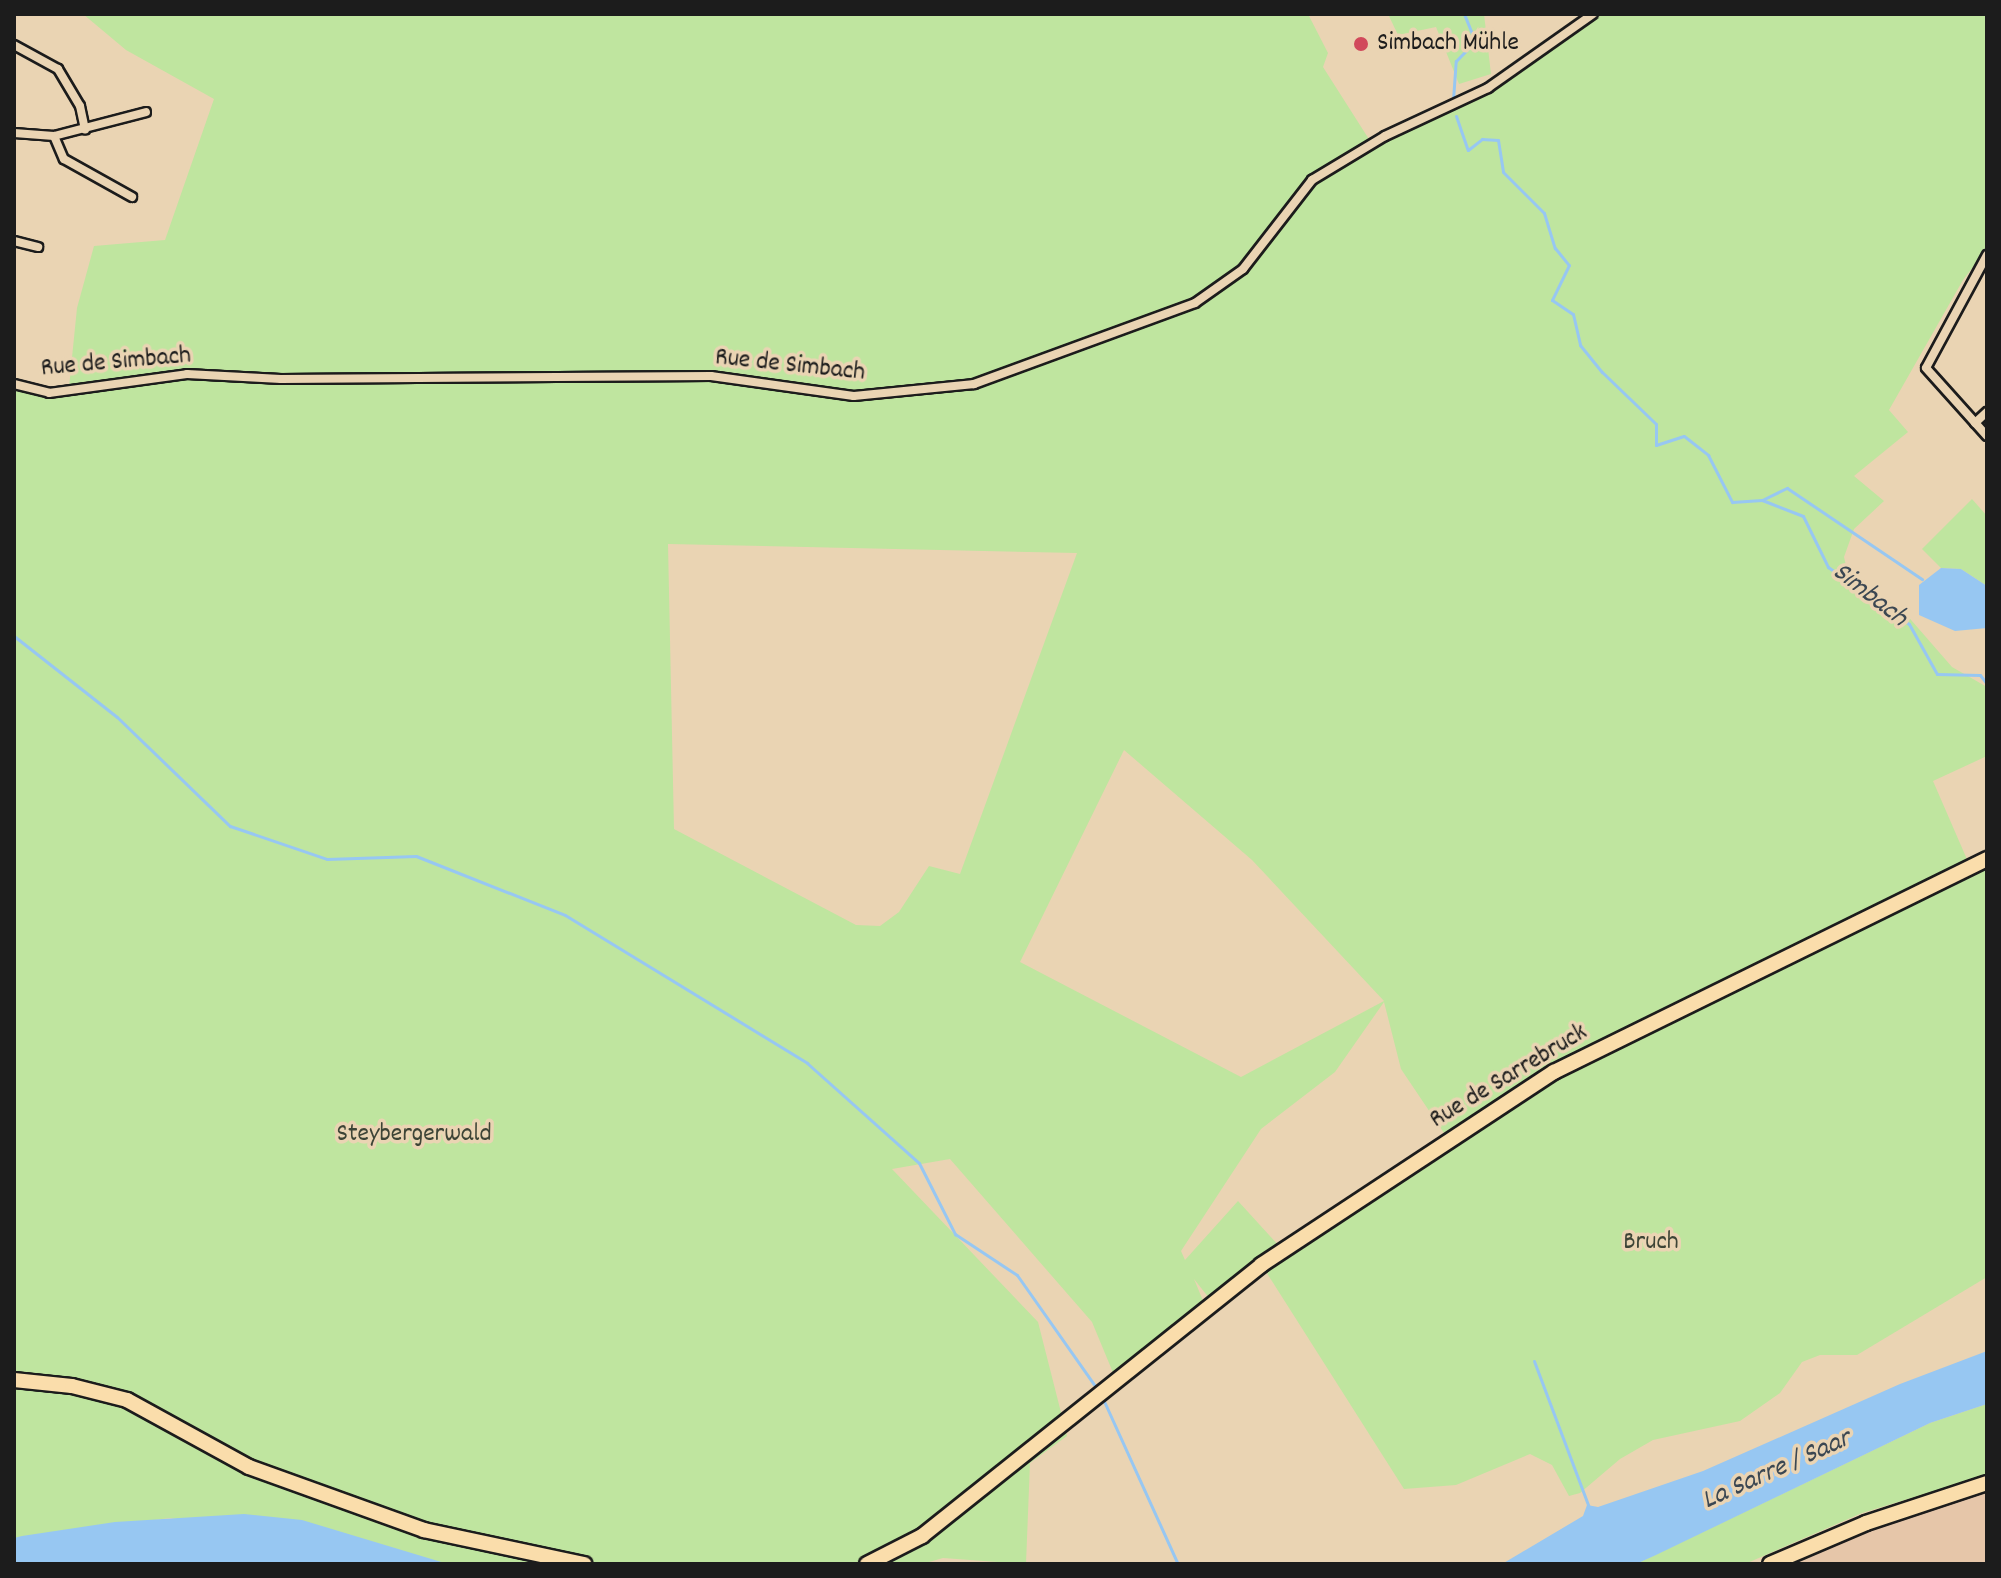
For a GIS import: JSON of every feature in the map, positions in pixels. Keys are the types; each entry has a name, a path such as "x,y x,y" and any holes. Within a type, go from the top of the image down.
{"main road":[{"name":"Rue de Sarrebruck","path":"867,1564 922,1536 1261,1265 1554,1072 1987,859"},
{"path":"14,1380 72,1386 127,1400 249,1467 424,1530 584,1564"},
{"path":"1770,1564 1866,1523 1987,1483"}],"street":[{"name":"Rue de Simbach","path":"14,384 49,393 187,374 281,379 711,376 854,396 974,384 1195,303 1243,269 1312,180 1373,142 1488,88 1593,14"},
{"path":"14,45 58,69 80,106 85,129"},
{"path":"14,133 54,136 146,112"},
{"path":"54,136 64,159 132,197"},
{"path":"14,241 38,247"},
{"path":"1987,255 1926,368 1987,436"},
{"path":"1975,423 1987,412"}],"shaded area":[{"path":"1987,1490 1987,1564 1790,1564 1869,1530"}],"green space":[{"name":"Steybergerwald","path":"83,14 1308,14 1328,53 1323,67 1372,144 1454,106 1603,14 1987,14 1987,249 1963,280 1889,410 1908,432 1854,476 1884,501 1854,529 1844,557 1847,570 1905,613 1952,667 1987,687 1987,756 1933,781 1969,864 1551,1068 1444,1133 1401,1069 1384,1002 1335,1072 1261,1129 1181,1251 1185,1260 1238,1201 1280,1247 1213,1303 1194,1279 1204,1303 1114,1375 1092,1322 950,1159 892,1169 1038,1322 1067,1436 1030,1463 1026,1564 943,1558 922,1564 448,1564 170,1518 14,1538 14,388 69,387 77,308 94,246 165,240 214,99 126,50","holes":["668,544 1077,553 960,874 929,866 899,912 880,926 856,925 674,829","1124,750 1252,860 1384,1001 1241,1077 1020,962"]},
{"path":"1388,14 1484,14 1491,74 1459,84 1436,27 1398,35"},
{"path":"1972,499 1987,516 1987,586 1961,569 1941,568 1922,549"},
{"name":"Bruch","path":"1987,868 1987,1277 1857,1355 1820,1355 1802,1362 1780,1393 1740,1421 1653,1440 1620,1459 1580,1493 1569,1496 1552,1465 1530,1454 1456,1485 1404,1489 1263,1267 1555,1077"},
{"path":"1987,1404 1987,1475 1862,1513 1745,1564 1636,1564 1930,1423"}],"water":[{"path":"1941,568 1961,569 1987,586 1987,628 1955,631 1919,615 1919,585"},
{"name":"La Sarre / Saar","path":"1987,1351 1987,1404 1930,1423 1636,1564 1502,1564 1583,1516 1587,1505 1598,1507 1703,1471 1900,1384"},
{"path":"244,1514 302,1520 448,1564 14,1564 14,1538 22,1536 115,1522"}],"waterway":[{"name":"Simbach","path":"1453,100 1456,61 1475,41 1464,14"},
{"name":"Simbach","path":"1456,116 1468,150 1482,139 1498,140 1503,172 1544,213 1555,248 1569,265 1552,300 1573,314 1580,345 1602,372 1656,424 1656,445 1684,436 1708,455 1732,502 1762,500 1803,516 1828,567 1909,624 1937,674 1980,675 1987,684"},
{"path":"1762,500 1787,488 1922,579"},
{"path":"14,636 117,717 230,826 327,859 416,856 565,915 807,1063 919,1163 955,1234 1017,1275 1097,1389"},
{"path":"1534,1361 1589,1507"},
{"path":"1103,1399 1178,1564"}],"place":[{"name":"Simbach Mühle","path":"1361,44"}]}
